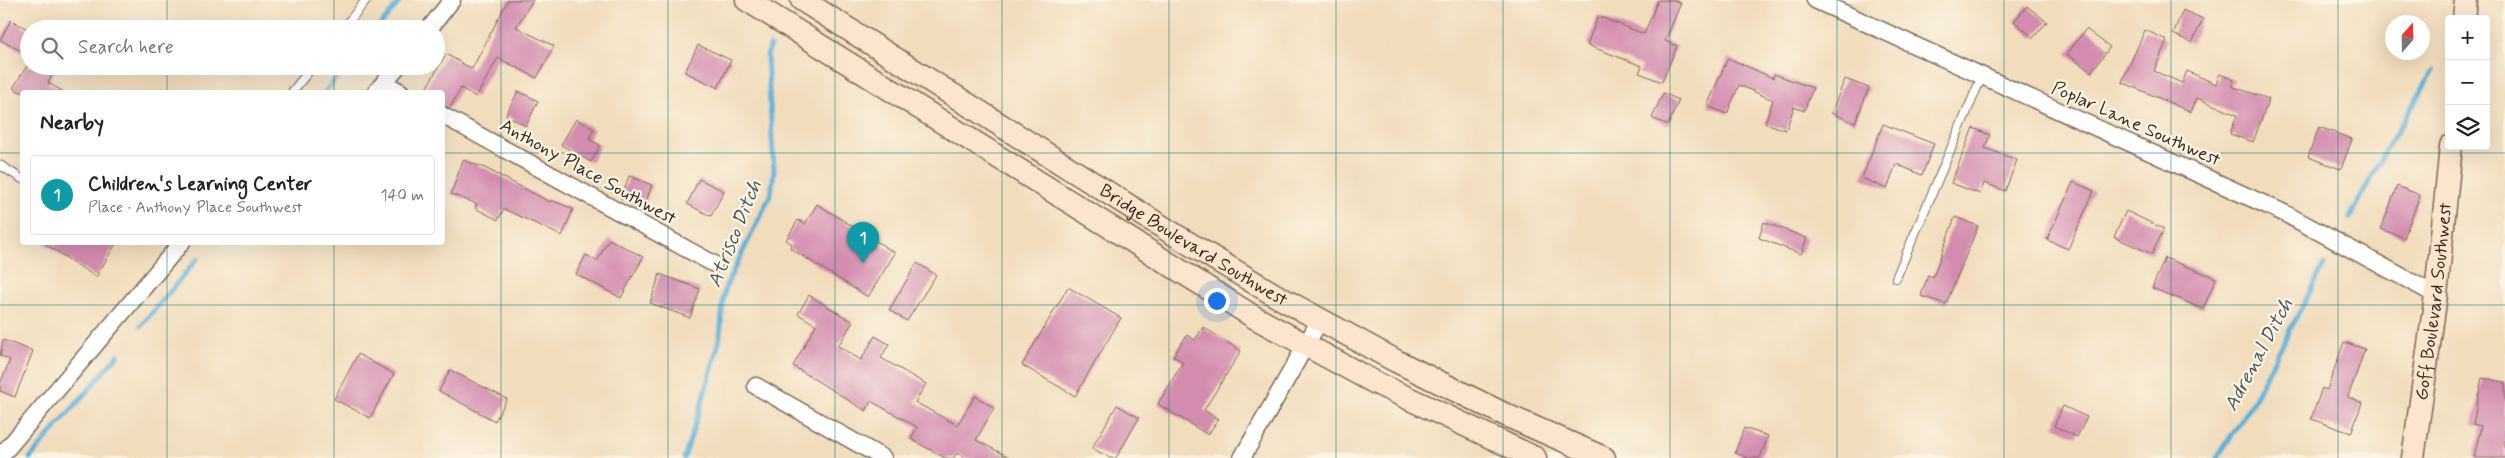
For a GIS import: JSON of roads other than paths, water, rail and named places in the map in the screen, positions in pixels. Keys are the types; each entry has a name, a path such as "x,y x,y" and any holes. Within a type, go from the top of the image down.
{"main road":[{"name":"Bridge Boulevard Southwest","path":"748,0 1169,266 1305,346 1418,404 1535,458"},
{"name":"Bridge Boulevard Southwest","path":"802,0 1180,238 1320,320 1454,390 1604,458"},
{"path":"2464,15 2466,0"},
{"name":"Goff Boulevard Southwest","path":"2413,458 2436,295 2452,150"}],"street":[{"path":"436,20 452,0"},
{"name":"Poplar Lane Southwest","path":"1815,0 2284,213 2436,295"},
{"path":"380,88 391,75"},
{"name":"Anthony Place Southwest","path":"445,117 714,264"},
{"path":"0,457 179,245"},
{"path":"1242,458 1320,320"},
{"path":"756,386 883,458"}],"lane":[{"path":"350,20 366,0"},
{"path":"294,90 306,75"},
{"path":"1896,278 1982,76"},
{"path":"0,165 20,178"}],"waterway":[{"path":"384,20 401,0"},
{"name":"Atrisco Ditch","path":"684,458 715,355 726,286 771,194 774,171 767,56 770,46"},
{"name":"Adrenal Ditch","path":"2350,218 2388,146 2433,71"},
{"path":"327,90 339,75"},
{"path":"141,326 198,258"},
{"name":"Adrenal Ditch","path":"2217,458 2248,410 2324,265"},
{"path":"30,458 118,355"}],"place":[{"name":"Children's Learning Center","path":"863,263"}]}
